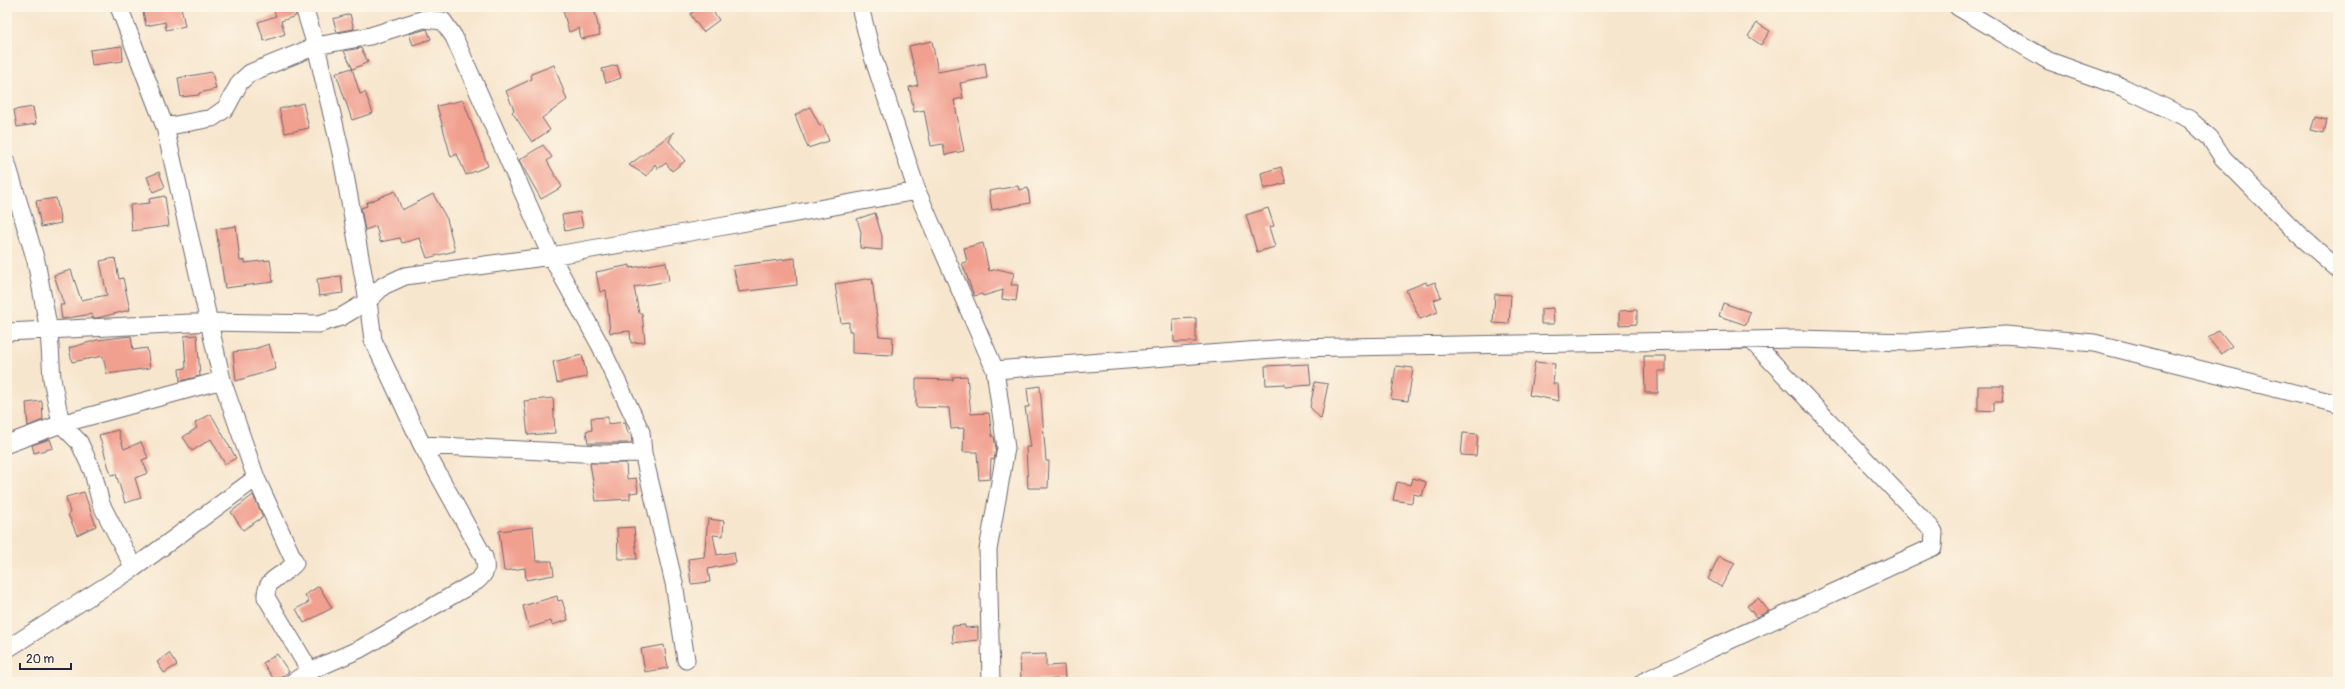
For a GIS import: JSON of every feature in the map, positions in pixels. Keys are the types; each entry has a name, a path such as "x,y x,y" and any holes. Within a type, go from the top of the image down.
{"street":[{"path":"120,7 165,127 211,322 222,380 256,478 295,563 291,568 271,580 266,588 266,597 310,671"},
{"path":"293,682 310,671 360,649 478,581 485,574 487,568 484,557 422,445 373,340 368,301 341,153 316,46 304,7"},
{"path":"860,7 872,54 917,191 995,370 1006,448 988,550 991,682"},
{"path":"1958,7 2049,61 2122,87 2189,119 2210,138 2223,158 2298,234 2338,269"},
{"path":"165,127 212,118 226,108 240,82 250,73 316,46 370,36 424,19 443,21 454,37 551,256 607,358 641,432 643,453 674,583 686,660"},
{"path":"7,164 36,261 49,331 52,379 61,424 79,442 94,472 101,504 134,568"},
{"path":"7,332 211,322 318,324 341,317 368,301 383,286 406,276 551,256 719,228 917,191"},
{"path":"995,370 1288,348 1751,340 1910,342 2006,335 2094,343 2338,404"},
{"path":"1643,682 1706,651 1933,547 1934,532 1931,528 1751,340"},
{"path":"7,444 61,424 222,380"},
{"path":"422,445 601,454 643,453"},
{"path":"7,649 134,568 256,478"}],"building":[{"path":"142,7 181,7 185,26 166,30 165,22 146,26"},
{"path":"272,7 294,7 296,16 281,21 285,34 264,41 258,22 276,16"},
{"path":"562,7 594,7 600,35 581,39 579,28 569,32"},
{"path":"699,7 710,7 719,20 703,32 690,14"},
{"path":"350,14 354,29 337,32 333,19"},
{"path":"1757,23 1770,31 1761,45 1748,36"},
{"path":"427,29 431,39 413,45 409,34"},
{"path":"932,41 938,72 985,63 987,78 960,83 963,98 954,100 964,151 945,155 943,144 931,146 924,110 914,112 909,87 918,85 909,46"},
{"path":"122,46 123,61 92,65 90,50"},
{"path":"361,48 368,62 353,69 344,51"},
{"path":"554,65 567,100 542,118 550,130 532,142 512,112 514,110 506,91 532,79 531,74"},
{"path":"617,65 621,78 606,83 602,69"},
{"path":"352,68 360,94 365,92 373,113 352,120 336,73"},
{"path":"212,72 216,89 199,93 199,95 181,97 178,78"},
{"path":"463,100 488,166 466,175 457,154 451,157 437,106"},
{"path":"303,103 309,128 285,133 279,109"},
{"path":"33,107 36,124 17,127 14,110"},
{"path":"810,107 820,126 823,125 829,141 808,148 795,115"},
{"path":"2315,117 2327,120 2324,133 2311,130"},
{"path":"674,132 669,141 685,161 672,171 666,163 658,169 655,164 647,176 629,165"},
{"path":"543,145 552,157 547,161 562,187 541,199 519,160"},
{"path":"1281,167 1286,183 1264,189 1261,173"},
{"path":"159,172 165,187 153,192 147,177"},
{"path":"1018,186 1019,190 1028,188 1030,203 992,210 989,191"},
{"path":"395,191 402,210 433,194 447,219 455,251 427,258 420,238 402,243 400,238 380,242 376,226 365,230 361,208 367,206 366,203"},
{"path":"165,196 169,226 132,231 130,205 150,203 149,199"},
{"path":"56,198 61,223 41,227 36,201"},
{"path":"1268,208 1274,226 1269,227 1275,247 1257,252 1246,215"},
{"path":"580,212 583,227 565,231 562,215"},
{"path":"875,213 882,236 882,250 860,248 861,232 857,219"},
{"path":"236,226 240,261 245,260 245,263 270,260 273,282 225,288 216,229"},
{"path":"983,243 989,271 998,269 1014,273 1011,285 1018,285 1016,301 1002,299 1003,290 983,296 982,294 974,296 962,263 967,262 964,248"},
{"path":"115,258 119,279 123,278 130,310 97,318 92,318 92,314 62,319 60,305 64,305 54,275 71,270 81,300 107,295 100,261"},
{"path":"795,258 797,285 739,292 733,266"},
{"path":"666,262 669,281 634,287 639,313 642,313 645,342 631,343 630,331 610,333 606,290 600,292 596,272 630,265 630,268"},
{"path":"341,276 343,293 319,296 317,279"},
{"path":"872,278 879,336 893,337 892,355 852,353 852,331 849,331 849,322 841,323 835,284"},
{"path":"1426,282 1427,285 1435,282 1441,297 1434,300 1438,312 1420,319 1406,290"},
{"path":"1495,294 1511,295 1509,324 1493,323"},
{"path":"1723,303 1750,312 1746,325 1719,316"},
{"path":"1553,308 1554,324 1541,324 1541,309"},
{"path":"1637,310 1637,324 1619,325 1619,311"},
{"path":"1196,318 1196,342 1174,342 1173,319"},
{"path":"2219,330 2232,346 2221,354 2208,338"},
{"path":"197,335 200,376 180,381 179,369 186,368 184,336"},
{"path":"131,336 133,350 147,348 150,368 107,374 103,356 72,362 69,348 97,340"},
{"path":"269,344 276,369 236,381 233,352 251,350"},
{"path":"582,355 587,377 557,383 553,362"},
{"path":"1644,356 1666,356 1666,371 1658,371 1658,393 1645,393"},
{"path":"1535,362 1555,364 1553,384 1558,384 1559,401 1529,395"},
{"path":"1309,364 1311,385 1285,387 1285,384 1266,385 1265,366"},
{"path":"1396,366 1413,368 1408,401 1391,399"},
{"path":"967,376 971,414 989,413 992,436 994,437 996,448 994,460 991,459 990,479 979,480 977,452 963,452 964,428 951,429 949,408 916,407 916,379 953,380 953,377"},
{"path":"1315,382 1328,384 1321,419 1310,407"},
{"path":"1040,386 1046,461 1049,461 1048,488 1028,488 1026,447 1031,447 1025,407 1029,407 1027,388"},
{"path":"1978,386 2004,386 2002,402 1994,402 1994,411 1978,410"},
{"path":"553,398 555,433 528,435 524,401"},
{"path":"42,401 43,420 28,426 26,403"},
{"path":"211,414 236,458 225,464 211,439 192,451 183,437 197,428 195,423"},
{"path":"608,417 608,424 625,422 628,433 631,435 632,443 588,443 586,431 592,430 591,418"},
{"path":"118,430 124,449 141,442 148,458 142,460 148,473 135,478 141,498 125,503 116,474 111,475 99,435"},
{"path":"1463,433 1478,434 1476,456 1461,455"},
{"path":"50,439 53,448 34,453 32,445"},
{"path":"590,463 626,463 627,479 636,478 638,492 630,493 630,499 596,501"},
{"path":"1413,478 1426,482 1422,496 1413,494 1412,503 1393,500 1397,482 1411,485"},
{"path":"84,492 96,526 77,535 68,514 70,513 66,497"},
{"path":"253,495 263,517 243,530 231,512"},
{"path":"708,519 724,521 723,536 713,535 717,555 734,552 736,563 708,569 710,582 691,584 688,559 704,557"},
{"path":"533,527 536,561 552,561 554,575 526,580 525,568 504,571 499,531"},
{"path":"634,527 637,559 618,559 617,528"},
{"path":"1719,556 1735,563 1721,587 1708,579"},
{"path":"319,586 332,608 304,623 296,609 309,602 305,595"},
{"path":"557,596 558,601 562,600 568,620 552,625 551,621 529,628 523,606"},
{"path":"1758,598 1769,611 1756,617 1747,606"},
{"path":"965,625 965,628 978,627 978,640 953,643 952,626"},
{"path":"664,645 668,668 645,672 641,649"},
{"path":"169,653 177,665 164,673 157,662"},
{"path":"277,654 289,672 275,681 263,663"},
{"path":"1046,654 1046,666 1064,665 1065,679 1021,680 1020,655"}]}
